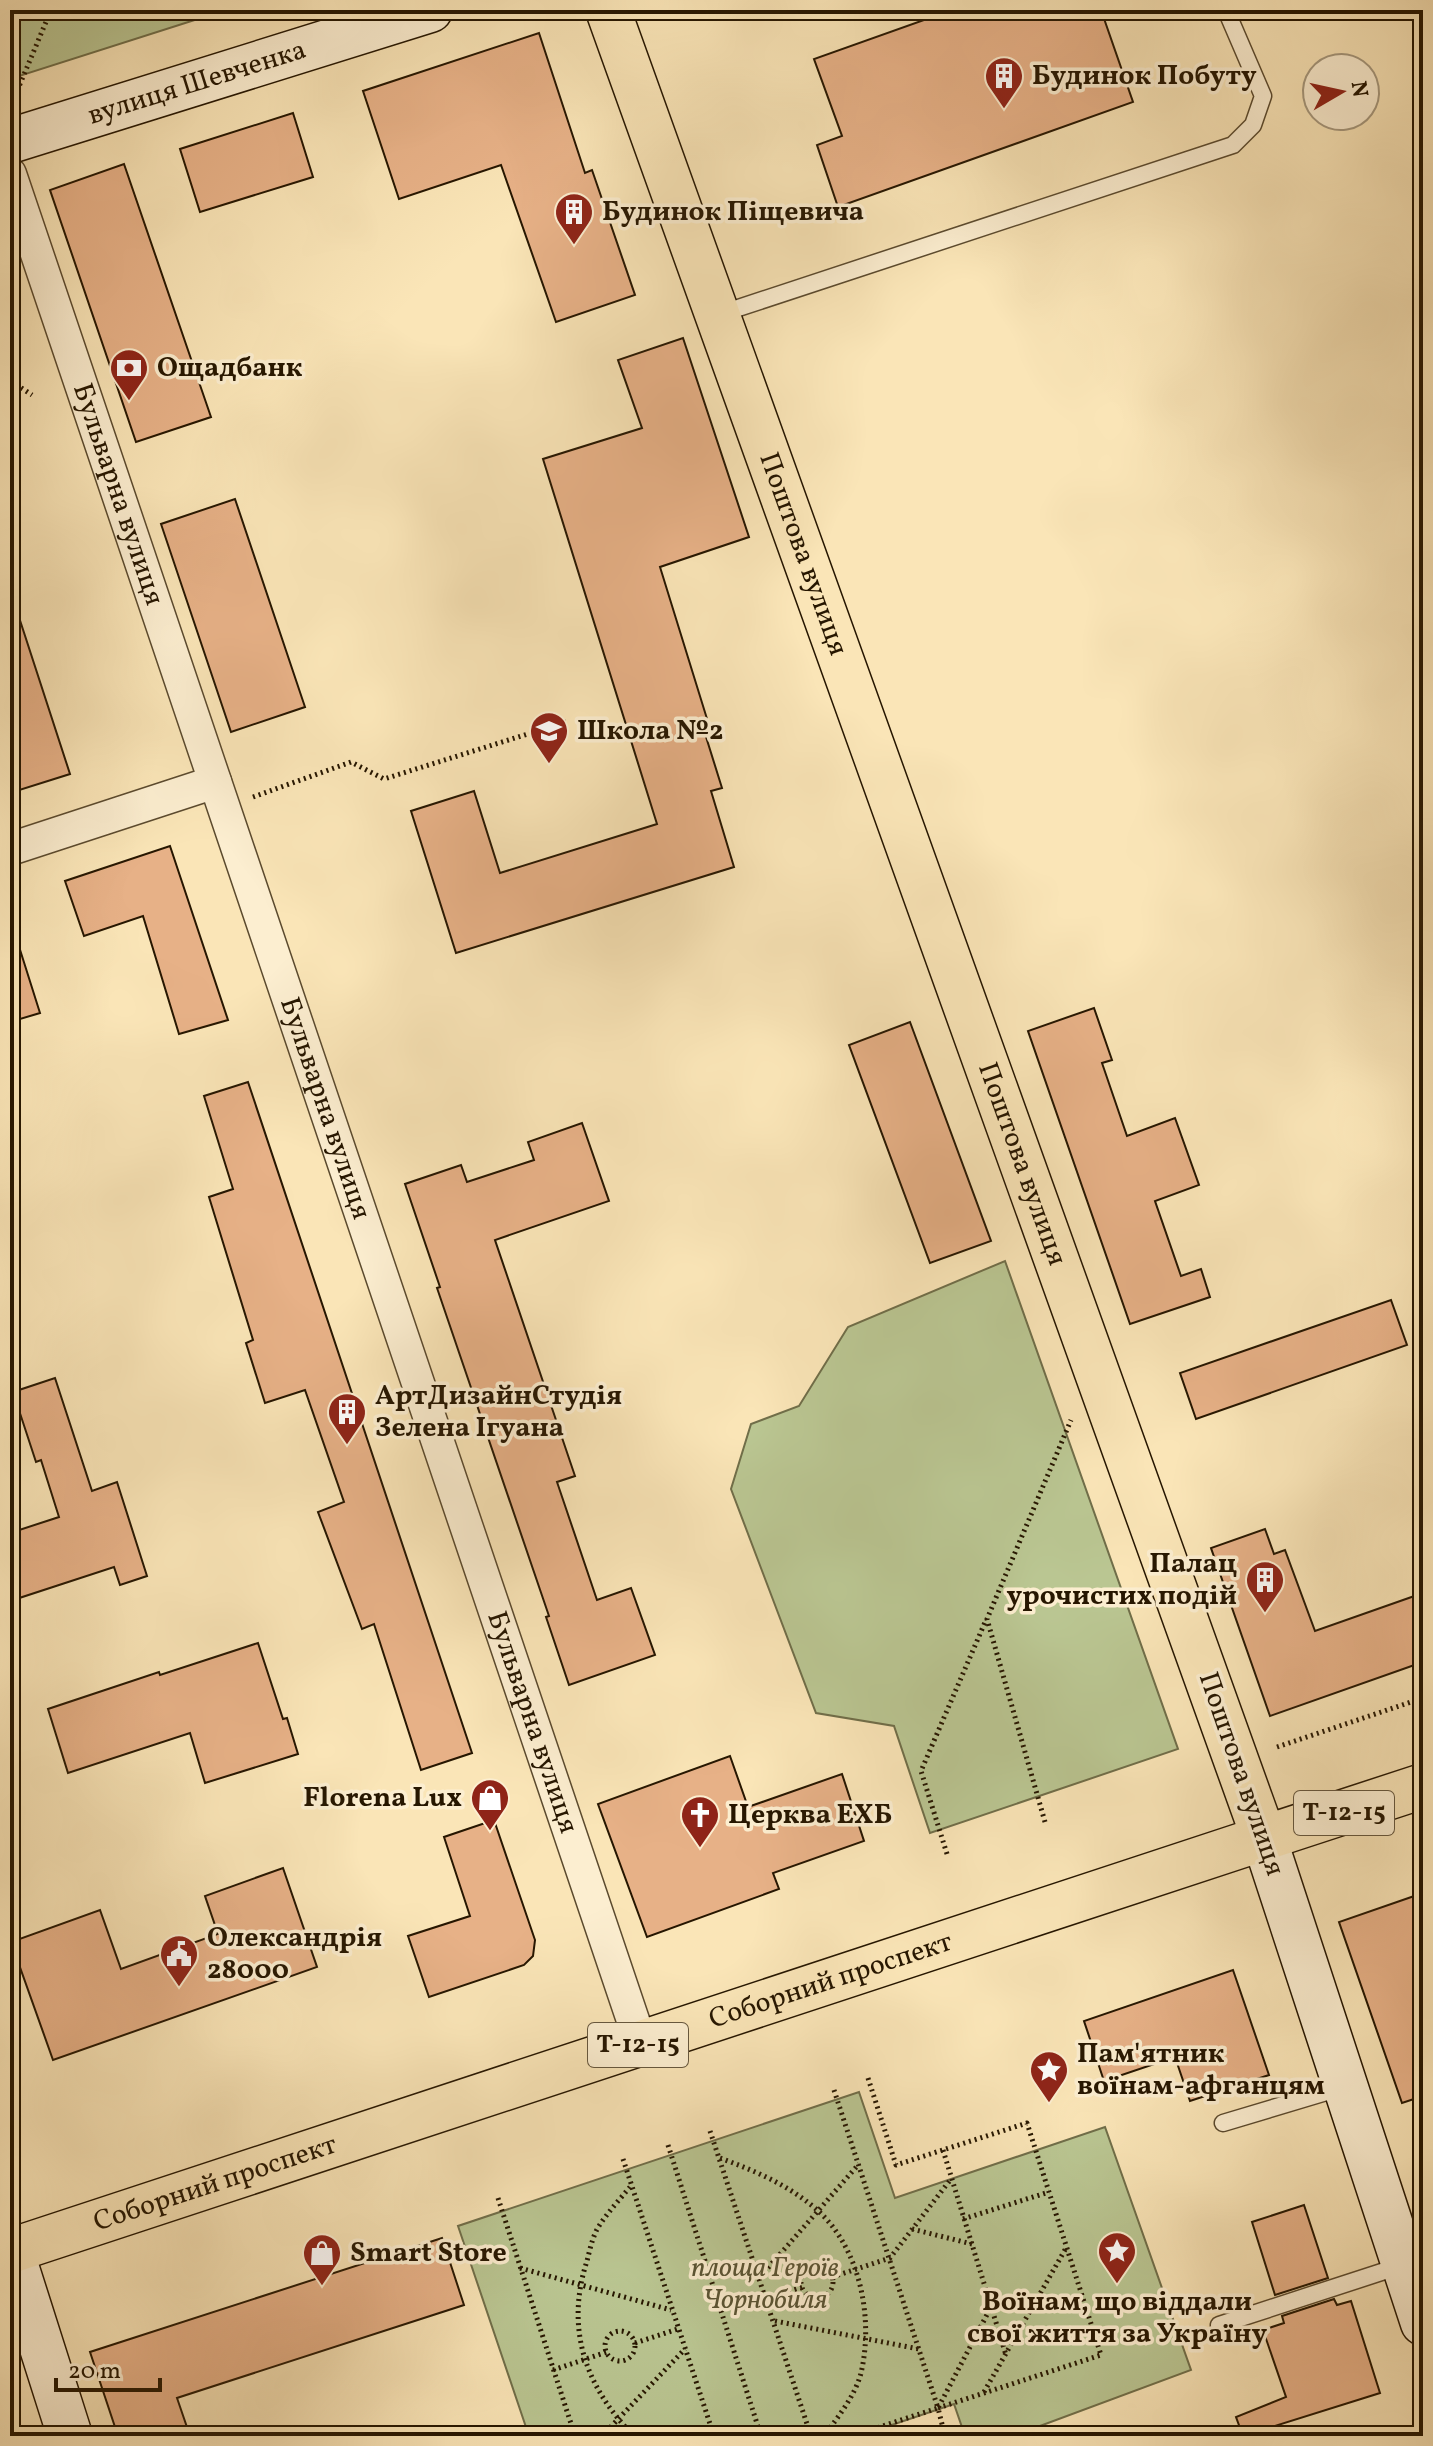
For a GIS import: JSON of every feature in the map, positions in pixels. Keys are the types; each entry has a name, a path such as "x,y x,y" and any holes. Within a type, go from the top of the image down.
{"main road":[{"name":"Поштова вулиця","path":"608,10 1264,1838"},
{"name":"Соборний проспект","path":"10,2250 1423,1786"}],"street":[{"name":"вулиця Шевченка","path":"10,141 430,10"},
{"name":"Бульварна вулиця","path":"10,174 641,2044"},
{"path":"10,849 215,782"},
{"name":"Поштова вулиця","path":"1264,1838 1423,2323"},
{"path":"10,2250 70,2436"}],"lane":[{"path":"718,315 1233,145 1253,125 1263,96 1226,10"},
{"path":"1223,2123 1345,2086"},
{"path":"1219,2325 1403,2265"}],"path":[{"path":"15,96 51,10"},
{"path":"10,384 32,395"},
{"path":"248,799 351,762 384,779 566,722"},
{"path":"947,1854 921,1771 1073,1415"},
{"path":"987,1619 1045,1822"},
{"path":"1277,1747 1423,1698"},
{"path":"852,2436 1101,2355 1027,2123 896,2165 868,2078"},
{"path":"834,2090 945,2436"},
{"path":"710,2131 811,2436"},
{"path":"668,2145 761,2436"},
{"path":"943,2150 1006,2355"},
{"path":"720,2158 765,2175 818,2211 836,2230 856,2270 866,2339 860,2375 844,2410 824,2436"},
{"path":"623,2159 714,2436"},
{"path":"760,2278 859,2163"},
{"path":"832,2277 890,2258 951,2179"},
{"path":"631,2186 597,2228 579,2284 576,2316 584,2360 605,2401 634,2436"},
{"path":"963,2219 1049,2192"},
{"path":"498,2198 575,2436"},
{"path":"912,2229 972,2244"},
{"path":"984,2393 1067,2247"},
{"path":"812,2267 823,2267 832,2277 831,2289 824,2296 810,2296 803,2287 804,2274 812,2267"},
{"path":"520,2268 672,2310"},
{"path":"766,2299 803,2287"},
{"path":"938,2408 991,2307"},
{"path":"774,2321 919,2349"},
{"path":"635,2343 678,2329"},
{"path":"614,2332 629,2334 635,2343 633,2355 625,2360 611,2358 607,2352 607,2339 614,2332"},
{"path":"602,2436 685,2349"},
{"path":"553,2370 607,2352"}],"green space":[{"path":"10,10 226,10 10,79"},
{"path":"1005,1261 1178,1749 930,1833 894,1726 816,1713 731,1489 751,1424 799,1406 848,1327"},
{"name":"площа Героїв Чорнобиля","path":"859,2092 895,2198 1105,2127 1191,2370 1013,2436 977,2429 963,2430 954,2404 859,2436 529,2436 458,2226"}],"building":[{"name":"Будинок Побуту","path":"952,10 1101,10 1133,102 838,207 817,145 842,136 814,59"},
{"path":"539,33 585,173 592,170 635,295 556,322 501,165 399,199 363,91"},
{"path":"293,113 313,177 200,212 180,149"},
{"path":"124,164 211,417 136,442 50,190"},
{"path":"683,338 749,537 660,567 708,722 702,724 722,788 711,791 734,867 456,953 411,811 474,791 500,873 657,824 543,459 642,428 618,360"},
{"path":"235,499 305,707 231,732 161,524"},
{"path":"10,605 15,605 70,774 10,793"},
{"path":"170,846 228,1020 179,1034 143,916 84,936 65,881"},
{"path":"16,937 40,1013 10,1022 10,938"},
{"path":"1094,1008 1112,1060 1102,1063 1127,1136 1175,1118 1199,1185 1155,1201 1181,1276 1201,1269 1210,1297 1130,1324 1028,1031"},
{"path":"910,1022 991,1241 930,1263 849,1045"},
{"path":"248,1082 472,1753 421,1770 374,1624 362,1629 318,1512 344,1502 305,1390 265,1403 246,1343 253,1340 209,1197 233,1189 204,1096"},
{"path":"582,1123 609,1201 495,1240 575,1476 557,1482 597,1600 631,1588 655,1655 569,1685 546,1617 549,1616 437,1288 440,1287 405,1184 461,1165 467,1182 534,1160 528,1142"},
{"path":"1391,1300 1407,1345 1196,1419 1180,1373"},
{"path":"55,1378 92,1491 117,1482 147,1576 120,1585 114,1567 10,1601 10,1533 59,1517 41,1460 36,1462 13,1392"},
{"path":"1265,1529 1274,1554 1285,1550 1315,1631 1423,1593 1423,1662 1270,1716 1211,1548"},
{"path":"258,1643 298,1754 205,1783 190,1733 68,1773 48,1709"},
{"path":"730,1756 748,1807 842,1774 864,1841 773,1873 779,1889 647,1937 598,1804"},
{"path":"494,1820 535,1940 533,1956 524,1965 429,1997 408,1936 470,1916 444,1837"},
{"path":"283,1868 317,1967 53,2060 11,1942 100,1910 121,1969 218,1934 205,1896"},
{"path":"1423,1893 1423,2096 1402,2103 1339,1922"},
{"path":"1233,1970 1269,2075 1190,2101 1175,2057 1104,2081 1084,2021"},
{"path":"1304,2205 1328,2278 1275,2295 1252,2222"},
{"path":"442,2238 464,2305 177,2398 190,2436 118,2436 90,2352"},
{"path":"1334,2299 1337,2305 1351,2301 1380,2393 1243,2436 1236,2417 1286,2397 1263,2330 1284,2323 1282,2316"}],"place":[{"name":"Будинок Побуту","path":"1004,110"},
{"name":"Будинок Піщевича","path":"574,246"},
{"name":"Ощадбанк","path":"129,402"},
{"name":"Школа №2","path":"549,765"},
{"name":"АртДизайнСтудія Зелена Ігуана","path":"347,1446"},
{"name":"Палац урочистих подій","path":"1265,1614"},
{"name":"Florena Lux","path":"490,1832"},
{"name":"Церква ЕХБ","path":"700,1849"},
{"name":"Олександрія 28000","path":"179,1988"},
{"name":"Пам'ятник воїнам-афганцям","path":"1049,2104"},
{"name":"Воїнам, що віддали свої життя за Україну","path":"1117,2285"},
{"name":"Smart Store","path":"322,2287"}]}
